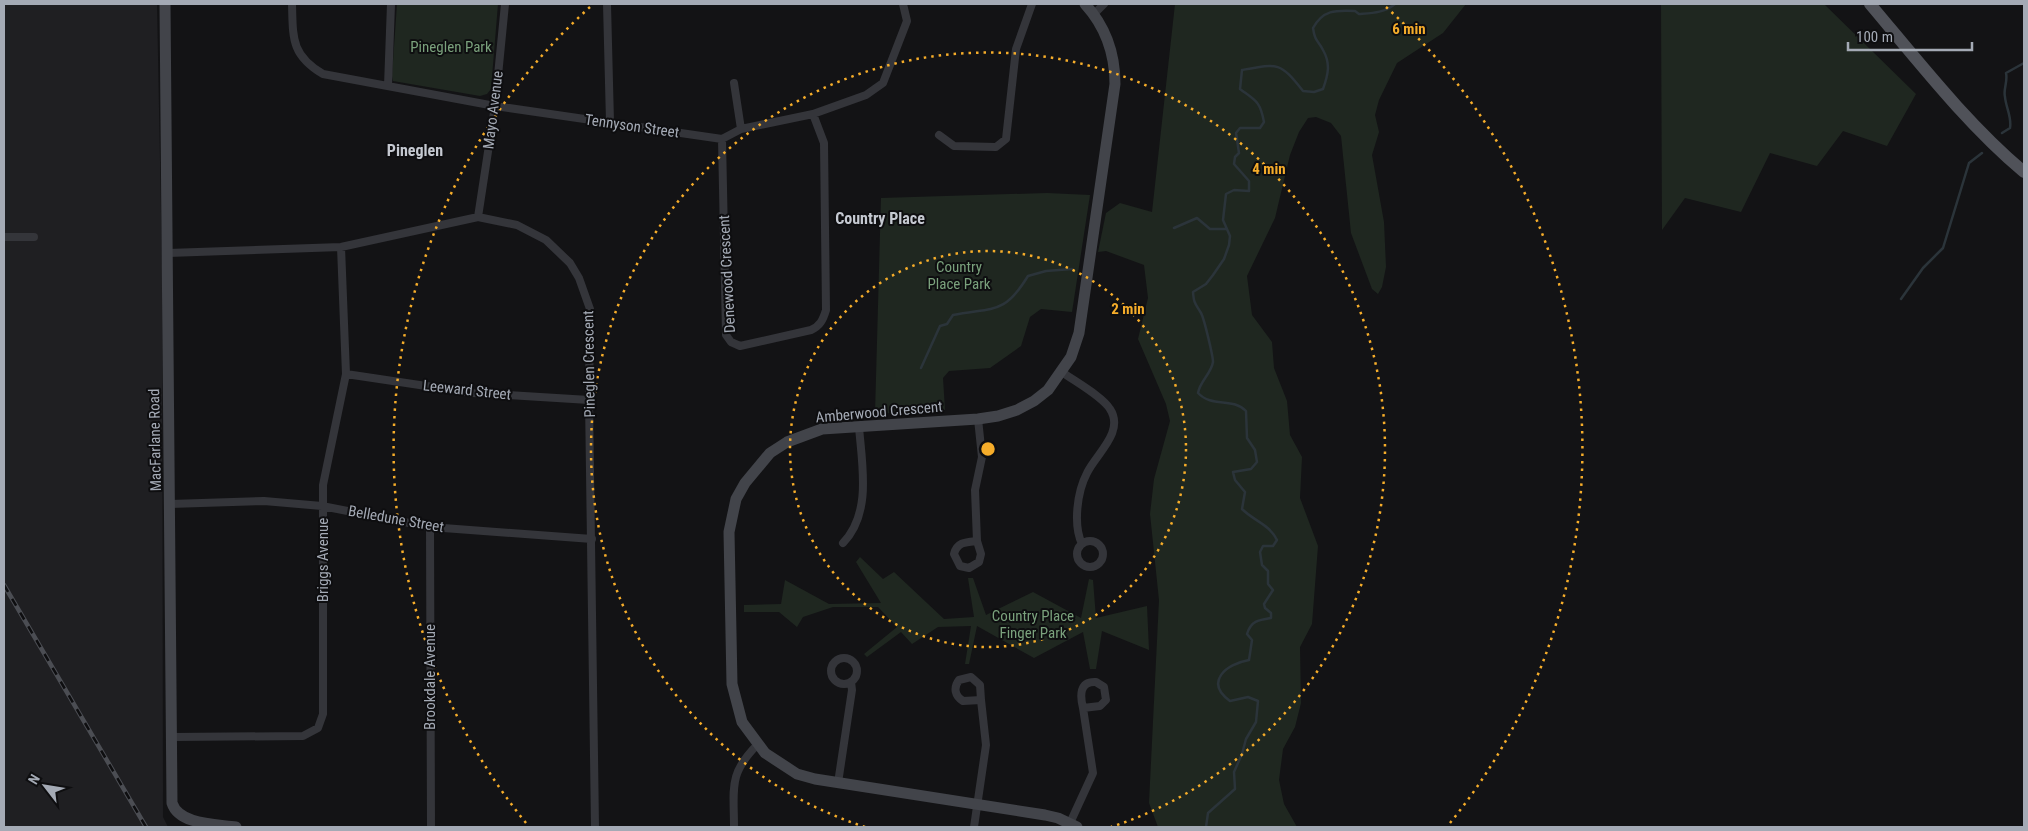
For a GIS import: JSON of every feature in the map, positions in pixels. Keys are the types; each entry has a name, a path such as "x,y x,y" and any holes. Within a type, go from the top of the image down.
{"main road":[{"path":"1870,4 1941,89 1976,127 2024,172"}],"street":[{"name":"MacFarlane Road","path":"165,4 173,737 172,803 176,813 184,818 236,827"},
{"name":"Tennyson Street","path":"292,4 293,37 298,53 309,65 323,74 495,106 722,139"},
{"path":"388,86 391,4"},
{"name":"Mayo Avenue","path":"478,217 495,106 505,4"},
{"path":"607,4 610,122"},
{"path":"722,139 741,129 813,114 866,94 883,83 907,21 902,4"},
{"path":"939,135 954,146 996,147 1006,139 1016,49 1032,4"},
{"name":"Amberwood Crescent","path":"1074,825 1045,815 838,784 797,774 765,753 742,722 732,684 729,532 736,499 756,468 770,454 787,442 822,429 978,419 998,416 1034,401 1048,390 1062,372 1071,357 1078,333 1115,84 1115,65 1110,45 1094,14 1085,4"},
{"path":"1094,14 1104,4"},
{"path":"734,83 741,129"},
{"name":"Denewood Crescent","path":"722,139 726,335 731,342 740,346 811,330 818,327 824,317 826,310 824,143 813,114"},
{"name":"Pineglen Crescent","path":"168,253 341,247 478,217 517,226 546,240 570,264 578,278 590,309 589,400 595,827"},
{"path":"4,237 34,237"},
{"name":"Briggs Avenue","path":"173,737 303,736 318,728 323,714 323,485 346,374 341,247"},
{"path":"1062,372 1105,403 1114,417 1115,426 1111,436 1086,474 1080,492 1078,504 1082,544"},
{"name":"Leeward Street","path":"346,374 473,393 589,400"},
{"path":"977,541 974,490 982,457 978,419"},
{"path":"843,543 856,526 864,491 859,427"},
{"name":"Belledune Street","path":"170,504 264,501 322,506 430,527 592,539"},
{"name":"Brookdale Avenue","path":"430,527 431,827"},
{"path":"838,784 852,690 851,682"},
{"path":"974,827 986,745 981,700"},
{"path":"1074,825 1094,773 1083,708"},
{"path":"734,827 734,783 742,760 758,744"}],"shaded area":[{"path":"4,4 157,4 162,265 163,817 168,827 4,827"}],"green space":[{"name":"Pineglen Park","path":"397,4 498,4 491,89 487,94 480,96 393,81"},
{"path":"1175,4 1466,4 1443,33 1397,63 1379,100 1375,115 1379,132 1372,155 1384,222 1386,267 1382,287 1378,294 1372,289 1351,233 1341,136 1331,123 1316,117 1308,118 1299,132 1290,155 1275,218 1247,276 1252,315 1272,342 1274,368 1287,401 1290,435 1302,457 1300,498 1318,546 1312,624 1300,647 1301,703 1295,727 1283,749 1279,780 1284,804 1297,827 1158,827 1149,803 1159,600 1150,514 1154,479 1170,421 1166,404 1138,339 1148,298 1144,265 1106,251 1098,252 1106,213 1120,203 1152,212"},
{"path":"1661,4 1824,4 1916,94 1887,146 1843,131 1817,166 1770,153 1741,212 1685,198 1662,230"},
{"name":"Country Place Park","path":"1047,193 1090,195 1072,312 1041,309 1030,317 1021,346 990,368 949,371 943,378 945,410 875,414 881,198"},
{"name":"Country Place Finger Park","path":"860,557 883,579 894,572 944,619 974,617 968,578 973,578 986,615 1033,592 1081,618 1089,579 1093,580 1096,618 1147,606 1149,650 1102,631 1096,669 1090,669 1083,632 1034,658 977,626 969,664 965,664 971,626 938,627 912,644 901,632 867,657 864,654 897,627 878,607 833,607 803,617 797,627 779,612 744,612 744,605 781,604 785,580 829,604 881,603 856,562"}],"waterway":[{"path":"1206,827 1208,813 1235,789 1234,772 1246,739 1256,722 1258,701 1248,697 1230,701 1222,694 1219,681 1221,675 1233,665 1249,660 1252,640 1247,634 1251,626 1259,621 1271,618 1271,613 1265,608 1264,604 1273,590 1268,584 1268,571 1262,565 1260,552 1263,546 1273,546 1277,540 1266,526 1242,509 1245,492 1235,480 1233,472 1251,469 1257,462 1255,450 1247,438 1246,411 1235,404 1210,400 1198,393 1213,362 1204,322 1194,301 1193,292 1206,284 1213,275 1224,259 1229,245 1230,236 1223,220 1226,194 1234,190 1249,191 1249,181 1234,164 1235,157 1239,153 1236,133 1240,128 1260,128 1264,122 1259,105 1240,89 1242,70 1263,66 1277,67 1289,74 1303,91 1314,92 1323,89 1328,65 1326,55 1314,33 1313,28 1317,22 1330,12 1355,11 1359,14 1373,13 1387,9 1395,4"},
{"path":"2002,133 2010,128 2010,116 2005,94 2006,73 2024,63"},
{"path":"1901,299 1923,268 1943,248 1969,163 1982,153"},
{"path":"1174,228 1197,218 1210,229 1226,229"},
{"path":"921,368 940,326 947,324 953,315 997,307 1005,303 1020,289 1028,276 1046,271 1072,269"}],"railway":[{"path":"4,585 146,827"}],"district":[{"name":"Pineglen","path":"415,150"},
{"name":"Country Place","path":"880,218"}]}
